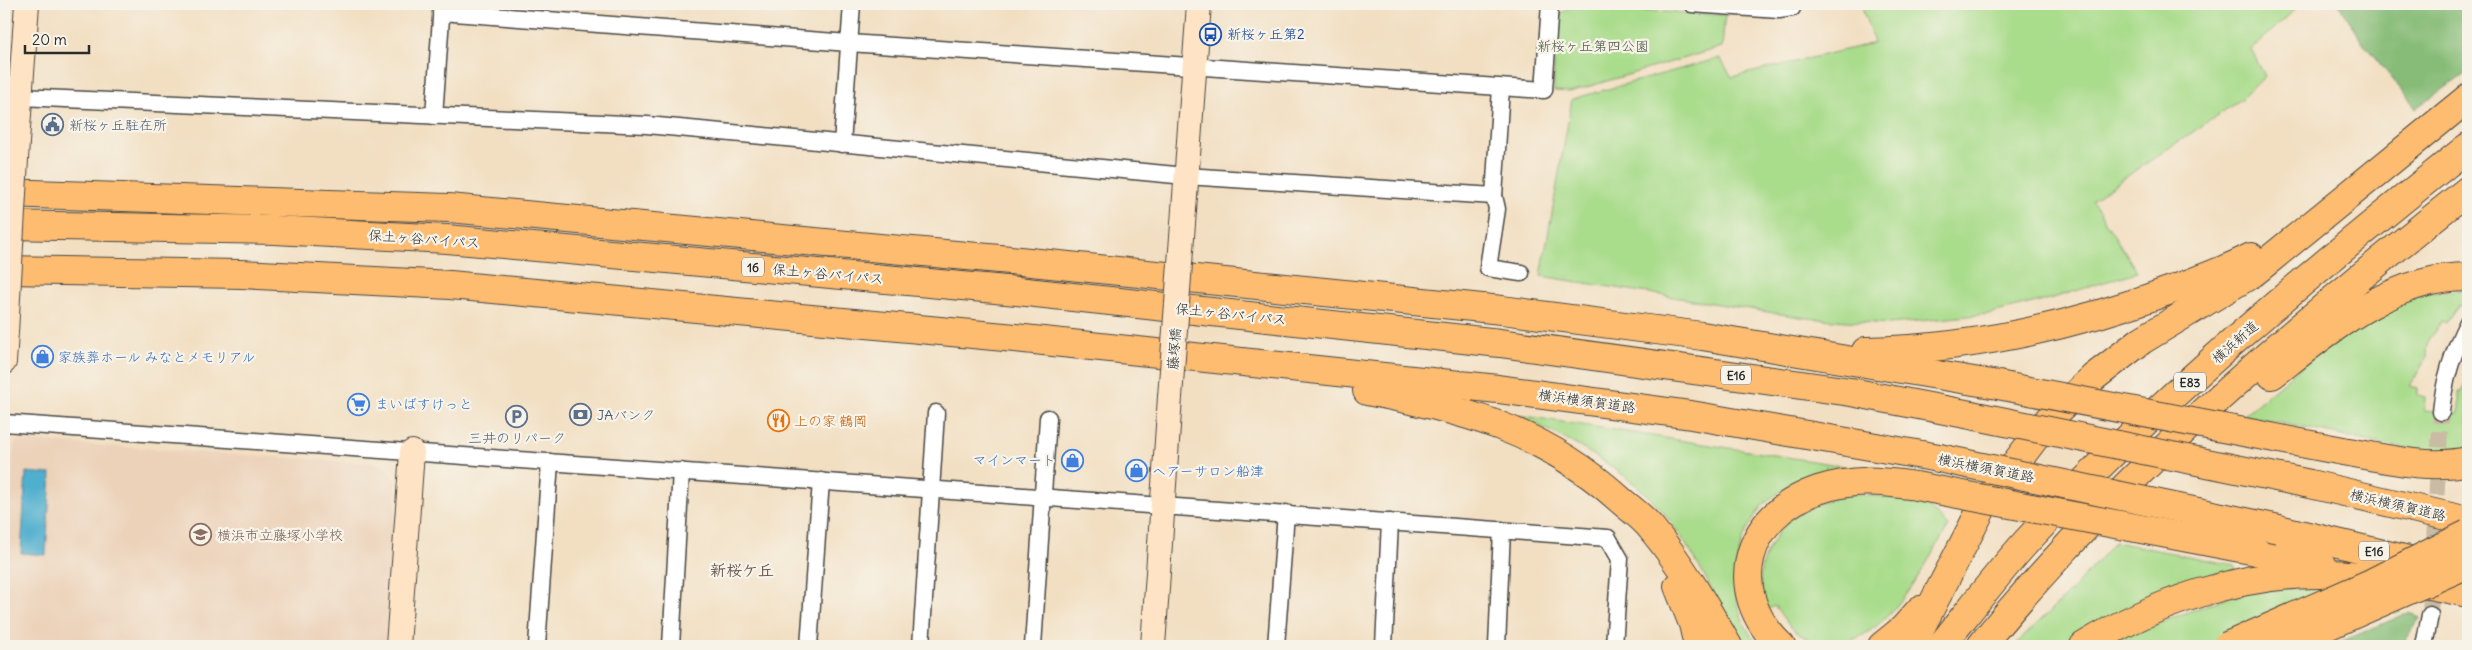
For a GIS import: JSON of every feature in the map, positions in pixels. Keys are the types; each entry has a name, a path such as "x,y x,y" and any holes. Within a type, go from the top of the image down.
{"highway":[{"path":"1911,646 1955,557 1983,506 2050,418 2094,377 2142,340 2253,273 2468,98"},
{"name":"横浜新道","path":"1941,646 2026,543 2138,430 2226,348 2468,147"},
{"name":"E83","path":"1984,642 2065,550 2168,445 2232,386 2326,306 2468,190"},
{"path":"4,193 449,208 1502,310 1702,336 1998,385 2400,460 2453,465 2468,462"},
{"path":"1702,336 1863,351 1908,350 1951,347 2050,328 2139,302 2235,265 2331,211"},
{"name":"保土ヶ谷バイパス","path":"4,225 274,230 447,239 1017,291 1500,344"},
{"path":"4,270 242,274 450,285 1006,337 1260,363 1334,385 1458,410 1498,424 1547,446 1596,478 1650,526 1684,570 1728,646"},
{"path":"1984,642 2059,571 2187,443 2303,351 2353,316 2408,287 2434,280 2468,277"},
{"path":"1324,292 1500,326 1688,357 1851,392"},
{"name":"横浜横須賀道路","path":"1500,344 1851,392 2310,484 2468,521"},
{"name":"横浜横須賀道路","path":"1260,363 1498,389 1691,415 1939,458 2280,529 2468,574"},
{"path":"1781,646 1768,634 1757,618 1750,600 1747,580 1749,559 1756,540 1767,524 1781,510 1798,498 1826,488 1870,480 1916,486 2468,593"},
{"path":"1650,526 1676,581 1693,624 1698,646"},
{"path":"2227,646 2371,583 2468,534"},
{"path":"1882,646 1915,616 1955,557"},
{"path":"2282,646 2468,564"},
{"path":"2084,646 2144,615 2241,581 2277,576 2326,574 2400,580"}],"street":[{"path":"4,362 27,4"},
{"path":"842,144 852,4"},
{"name":"藤塚橋","path":"1153,646 1199,4"},
{"path":"434,116 441,8 849,43 1544,90 1550,4"},
{"path":"1692,4 1779,10 1792,8 1794,4"},
{"path":"1501,88 1494,196 1496,209 1488,268 1521,273"},
{"path":"20,97 647,125 1186,176 1494,196"},
{"path":"2441,412 2443,389 2448,367 2468,322"},
{"path":"921,646 936,412"},
{"path":"1033,646 1048,418"},
{"path":"4,423 1286,513 1608,538 1620,559 1614,646"},
{"path":"398,646 412,452"},
{"path":"537,646 550,462"},
{"path":"671,646 681,471"},
{"path":"809,646 821,481"},
{"path":"1276,646 1286,513"},
{"path":"1384,646 1390,522"},
{"path":"1497,646 1502,530"},
{"path":"2424,646 2430,615"}],"shaded area":[{"name":"横浜市立藤塚小学校","path":"18,440 381,464 397,482 386,646 4,646 4,588 14,445"}],"green space":[{"path":"1861,4 2301,4 2251,50 2265,76 2243,98 2092,200 2137,272 2053,298 1988,314 1889,324 1806,318 1541,276 1572,99 1720,58 1732,77 1874,43"},
{"path":"2339,4 2468,4 2468,71 2416,108 2364,44"},
{"name":"新桜ヶ丘第四公園","path":"1570,7 1725,15 1722,47 1570,92 1554,91 1555,18"},
{"path":"2468,289 2468,310 2459,305 2446,323 2442,321 2428,340 2427,357 2410,386 2418,388 2418,395 2425,397 2424,410 2459,413 2459,391 2463,391 2468,374 2468,450 2443,453 2395,447 2244,415 2303,365 2382,310 2416,294"},
{"path":"1518,415 1844,466 1843,473 1802,482 1774,496 1760,508 1746,533 1736,566 1735,584 1737,601 1749,633 1760,646 1743,646 1737,638 1690,551 1668,518 1653,501 1636,485 1599,458"},
{"path":"1853,494 1885,497 1926,505 1949,526 1914,583 1883,620 1866,633 1846,642 1825,643 1815,641 1802,636 1795,630 1775,606 1767,609 1762,590 1762,566 1775,537 1783,526 1793,518 1803,511 1826,501"},
{"path":"2115,542 2234,565 2237,574 2082,632 2061,646 2014,646 2071,591"},
{"path":"2280,588 2343,589 2211,646 2104,646 2116,639 2228,597"},
{"path":"2410,612 2420,618 2402,646 2331,646"}],"water":[{"path":"26,472 51,474 46,555 21,553"}],"tunnel":[{"path":"2430,615 2441,412"}],"place":[{"name":"新桜ヶ丘第2","path":"1211,34"},
{"name":"新桜ヶ丘駐在所","path":"53,125"},
{"name":"家族葬ホール みなとメモリアル","path":"42,357"},
{"name":"まいばすけっと","path":"359,404"},
{"name":"JAバンク","path":"581,415"},
{"name":"三井のリパーク","path":"517,416"},
{"name":"上の家 鶴岡","path":"778,421"},
{"name":"マインマート","path":"1072,460"},
{"name":"ヘアーサロン船津","path":"1136,471"},
{"name":"横浜市立藤塚小学校","path":"201,535"}],"district":[{"name":"新桜ケ丘","path":"742,570"}]}
